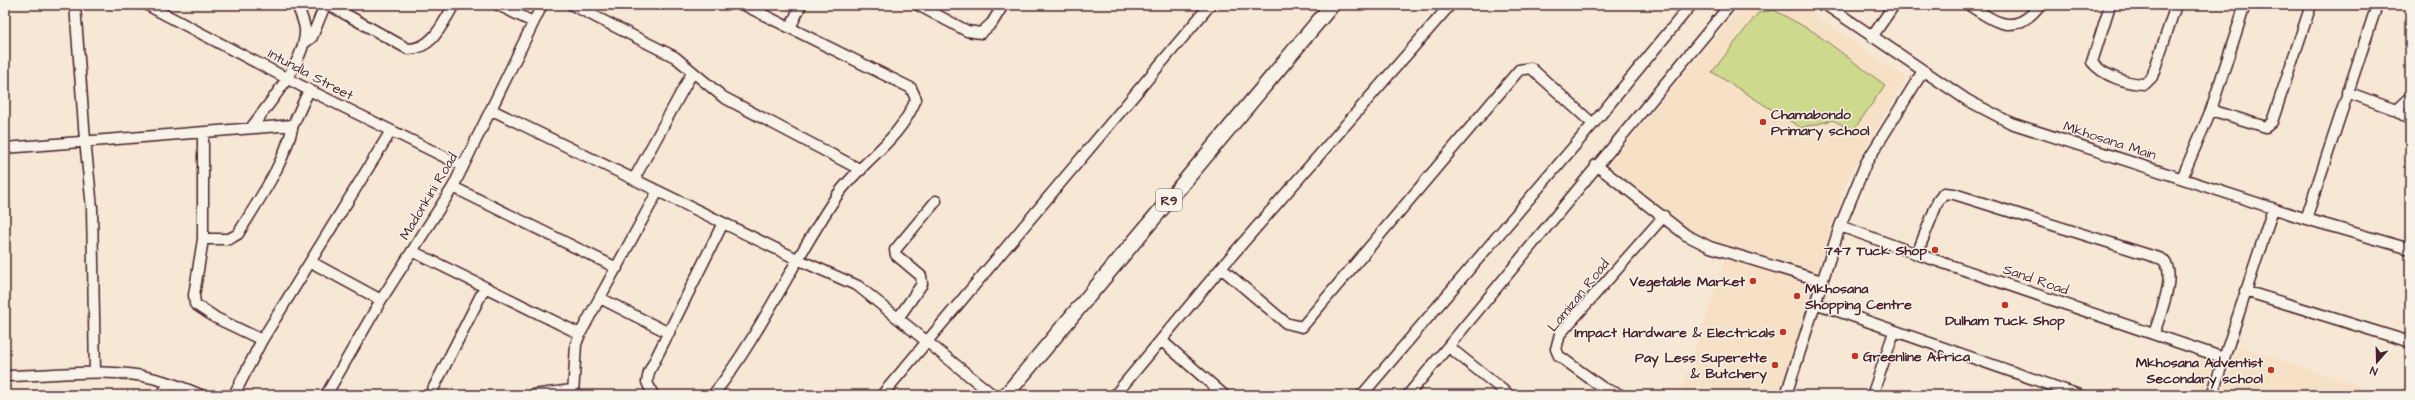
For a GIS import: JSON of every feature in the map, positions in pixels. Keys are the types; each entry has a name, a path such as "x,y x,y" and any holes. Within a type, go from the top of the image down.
{"highway":[{"name":"R9","path":"1006,395 1332,5"}],"street":[{"path":"75,5 84,140 92,208 95,372"},
{"name":"Intundla Street","path":"147,5 287,77 309,90 463,166"},
{"path":"251,128 287,77 303,44 305,28 297,5"},
{"path":"303,44 312,37 325,5"},
{"path":"329,5 408,49 416,49 430,43 454,5"},
{"path":"498,5 533,22"},
{"name":"Madonkini Road","path":"326,395 381,300 453,187 492,110 542,5"},
{"path":"572,5 675,57 692,73 723,97 861,170"},
{"path":"713,395 749,346 797,259 837,196 896,133 911,111 916,99 911,88 744,5"},
{"path":"790,28 801,5"},
{"path":"918,5 967,31 981,33 992,23 1003,5"},
{"path":"882,395 1210,5"},
{"path":"1116,395 1221,268 1450,5"},
{"path":"1362,395 1594,124 1691,5"},
{"path":"1408,395 1449,347 1596,165 1730,5"},
{"name":"Mkhosana Main","path":"1826,5 1967,100 2011,123 2306,220 2410,249"},
{"path":"1872,37 1894,5"},
{"path":"1969,5 1994,20 2007,25 2019,24 2032,15 2040,5"},
{"path":"2110,5 2092,62 2098,70 2140,84 2145,84 2152,77 2176,5"},
{"path":"2182,178 2211,110 2245,5"},
{"path":"2211,110 2256,126 2266,127 2272,122 2311,5"},
{"path":"2306,220 2347,92 2377,5"},
{"path":"1221,268 1286,323 1302,327 1519,70 1531,68 1594,124"},
{"path":"1786,395 1840,226 1874,147 1923,71"},
{"path":"634,179 692,73"},
{"path":"203,239 229,239 238,234 281,163 289,144 293,125 309,90"},
{"path":"2347,92 2396,110 2410,120"},
{"path":"2396,110 2410,97"},
{"path":"492,110 797,259 858,286 899,317 993,395"},
{"path":"5,148 84,140 203,133 293,125"},
{"path":"234,395 262,340 391,131"},
{"path":"203,133 203,239 194,295 196,304 216,318 262,340"},
{"path":"1596,165 1664,216 1686,235 1710,247 1822,281"},
{"path":"453,187 617,268"},
{"path":"533,395 573,392 576,344 580,334 658,191"},
{"path":"1917,254 1938,201 1944,193 1954,194 2163,259 2168,267 2170,280 2154,334"},
{"path":"899,317 922,284 921,276 896,255 895,250 936,201"},
{"path":"2212,395 2273,209"},
{"name":"Lamizan Road","path":"1622,395 1603,388 1559,356 1557,342 1560,334 1664,216"},
{"path":"653,395 647,382 649,372 723,223"},
{"name":"Sand Road","path":"1840,226 1917,254 2224,358"},
{"path":"412,251 484,289 580,334"},
{"path":"311,262 381,300"},
{"path":"430,395 484,289"},
{"path":"2245,291 2410,342"},
{"path":"600,298 669,333"},
{"path":"1815,303 1894,332 2079,395"},
{"path":"1874,395 1874,390 1894,332"},
{"path":"1162,341 1224,395"},
{"path":"1449,347 1508,395"},
{"path":"5,376 95,372 151,377 201,395"},
{"path":"161,395 171,383"}],"shaded area":[{"name":"Chamabondo Primary school","path":"1742,5 1801,5 1906,78 1847,180 1780,395 1680,395 1729,247 1687,230 1608,165"},
{"name":"Mkhosana Adventist Secondary school","path":"2239,346 2387,395 2222,395"},
{"path":"2198,354 2216,364 2207,390 2189,384"}],"green space":[{"path":"1774,10 1814,32 1885,85 1853,131 1833,120 1801,128 1712,72 1758,13"}],"place":[{"name":"Chamabondo Primary school","path":"1763,122"},
{"name":"747 Tuck Shop","path":"1935,250"},
{"name":"Vegetable Market","path":"1753,281"},
{"name":"Mkhosana Shopping Centre","path":"1797,296"},
{"name":"Dulham Tuck Shop","path":"2005,305"},
{"name":"Impact Hardware & Electricals","path":"1783,332"},
{"name":"Greenline Africa","path":"1855,356"},
{"name":"Pay Less Superette & Butchery","path":"1775,365"},
{"name":"Mkhosana Adventist Secondary school","path":"2271,370"}]}
